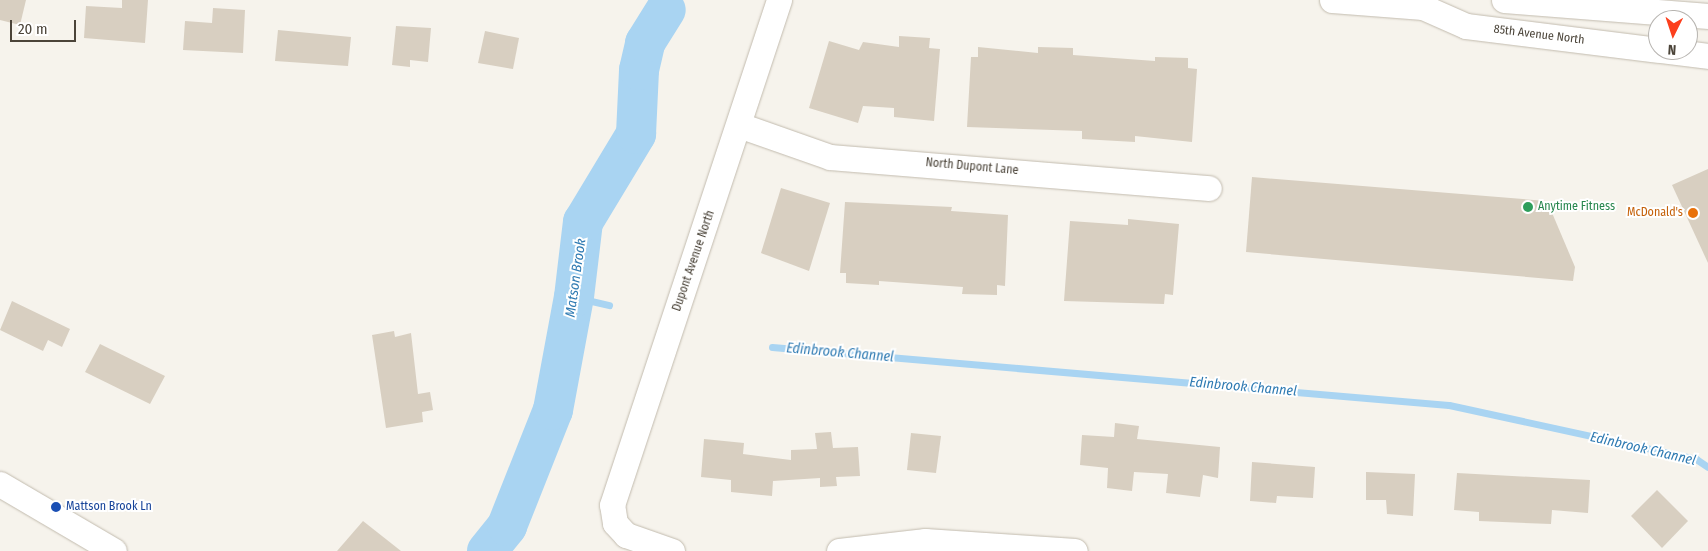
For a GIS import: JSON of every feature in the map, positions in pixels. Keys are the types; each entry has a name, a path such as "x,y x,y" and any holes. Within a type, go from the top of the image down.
{"street":[{"name":"Dupont Avenue North","path":"672,551 626,535 615,522 612,505 616,487 739,125 779,0"},
{"name":"85th Avenue North","path":"1332,0 1423,7 1466,26 1648,49"},
{"name":"85th Avenue North","path":"1423,7 1449,0"},
{"path":"1504,0 1708,16"},
{"name":"North Dupont Lane","path":"739,125 830,157 1209,188"},
{"path":"0,484 114,551"},
{"path":"839,551 924,546 1075,551"}],"building":[{"path":"0,0 26,0 20,25 0,20"},
{"path":"122,0 148,0 145,43 84,38 86,6 122,8"},
{"path":"213,8 245,10 243,53 183,50 185,21 212,23"},
{"path":"396,26 431,28 428,62 410,60 410,67 392,65"},
{"path":"278,30 351,37 348,66 275,61"},
{"path":"485,31 519,38 513,69 478,63"},
{"path":"899,36 930,38 929,48 940,49 934,121 894,117 894,108 863,106 858,123 809,108 829,41 859,50 863,42 899,47"},
{"path":"978,47 1038,53 1038,47 1073,48 1073,55 1155,61 1155,57 1188,58 1188,68 1197,69 1192,142 1135,136 1135,142 1082,139 1082,131 967,127 971,57 978,57"},
{"name":"McDonald's","path":"1708,169 1708,263 1672,185"},
{"path":"1252,177 1547,201 1575,267 1573,281 1246,252"},
{"path":"781,188 830,203 809,271 761,253"},
{"path":"845,202 952,207 951,211 1008,215 1005,286 997,285 997,295 962,294 963,287 879,281 879,285 846,283 846,273 840,273"},
{"path":"1128,219 1179,224 1173,295 1165,294 1164,304 1064,301 1070,221 1128,225"},
{"path":"12,301 70,329 62,347 48,340 43,351 0,330"},
{"path":"394,331 395,337 411,333 418,394 430,392 433,410 422,412 423,422 386,428 372,335"},
{"path":"100,344 165,376 150,404 85,372"},
{"path":"1115,423 1139,426 1137,439 1220,447 1218,478 1203,475 1200,497 1166,493 1168,474 1134,472 1132,491 1107,488 1108,468 1080,465 1082,435 1114,437"},
{"path":"831,432 833,448 858,447 860,476 836,477 837,486 820,487 820,478 773,481 772,496 731,492 731,480 701,477 704,439 744,443 743,454 791,460 791,450 817,449 815,433"},
{"path":"911,433 941,436 936,473 907,470"},
{"path":"1252,462 1315,467 1313,498 1277,496 1276,503 1250,501"},
{"path":"1366,472 1415,474 1413,516 1387,514 1386,500 1366,500"},
{"path":"1457,473 1590,480 1588,513 1552,510 1551,524 1479,521 1479,512 1454,510"},
{"path":"1657,490 1688,521 1662,548 1631,516"},
{"path":"363,521 401,551 337,551"}],"waterway":[{"name":"Matson Brook","path":"487,551 507,526 553,410 574,297 583,222 636,134 639,70 645,43 666,10"},
{"path":"574,297 609,305"},
{"name":"Edinbrook Channel","path":"772,347 1449,405 1696,459 1708,467"}],"place":[{"name":"Anytime Fitness","path":"1528,207"},
{"name":"McDonald's","path":"1693,213"},
{"name":"Mattson Brook Ln","path":"56,507"}]}
